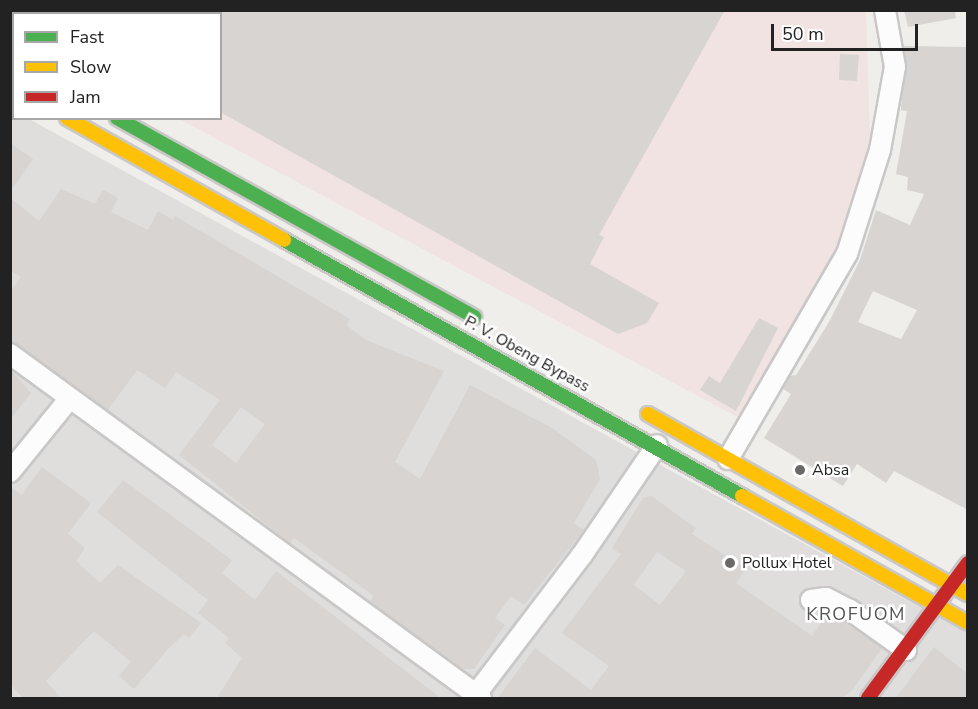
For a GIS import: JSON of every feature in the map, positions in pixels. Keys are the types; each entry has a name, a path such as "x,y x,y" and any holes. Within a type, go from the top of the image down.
{"main road":[{"name":"P. V. Obeng Bypass","path":"71,120 657,445 968,623"},
{"name":"P. V. Obeng Bypass","path":"121,120 490,326"},
{"path":"635,407 968,594"},
{"path":"868,699 968,563"}],"street":[{"path":"729,459 847,254 880,150 895,67 885,10"},
{"path":"10,354 477,697 582,555 657,445"},
{"path":"10,472 70,398"},
{"path":"811,600 826,598 850,610 906,650"}],"shaded area":[{"path":"75,10 866,11 870,136 847,228 743,420 181,120 222,120 222,12"},
{"path":"10,108 12,120 31,120 967,633 967,698 11,698"}],"building":[{"path":"220,10 725,10 599,235 604,237 590,264 659,303 647,323 618,334 222,113 222,12"},
{"path":"904,10 955,10 956,18 908,27"},
{"path":"904,46 968,47 968,510 894,471 886,483 857,464 843,486 764,438 791,394 783,389 790,376 796,375 829,322 860,260 876,210 910,225 924,194 907,190 908,177 896,174 907,111 901,110","holes":["873,291 917,310 901,339 858,322"]},
{"path":"840,54 859,55 857,81 839,80"},
{"path":"10,143 33,159 10,192"},
{"path":"61,189 95,204 103,190 118,198 111,212 148,230 158,211 173,220 175,216 350,319 346,325 366,340 444,371 395,462 420,479 470,385 552,428 596,460 600,479 574,523 584,530 524,605 511,596 495,618 505,625 474,669 463,669 370,601 374,596 294,538 290,543 179,455 220,400 176,372 165,388 137,370 108,410 10,342 10,292 21,277 10,270 10,198 39,221","holes":["241,407 265,424 236,463 212,445"]},
{"path":"759,318 778,328 736,411 700,390 709,376 720,383"},
{"path":"10,369 31,393 10,420"},
{"path":"42,467 91,503 68,534 85,548 76,561 100,583 118,565 201,623 189,638 184,634 169,648 134,689 119,676 131,662 94,631 46,681 62,699 24,699 10,684 10,487 22,495"},
{"path":"123,480 232,560 222,573 255,600 276,571 442,699 216,699 242,658 225,643 229,638 198,613 208,600 97,512"},
{"path":"651,496 696,528 692,534 746,569 736,583 812,636 828,612 882,648 853,689 842,699 497,699 535,648 591,690 609,666 562,633 621,554 612,548 643,498","holes":["657,552 686,571 660,605 634,585"]},
{"path":"934,647 968,674 968,699 895,699"}],"traffic: fast":[{"path":"121,120 474,317"},
{"path":"284,240 742,496"}],"traffic: slow":[{"path":"71,120 284,240"},
{"path":"648,414 968,594"},
{"path":"742,496 968,623"}],"traffic: jam":[{"path":"868,698 968,563"}],"place":[{"name":"Absa","path":"800,470"},
{"name":"Pollux Hotel","path":"730,563"}],"district":[{"name":"KROFUOM","path":"856,614"}]}
